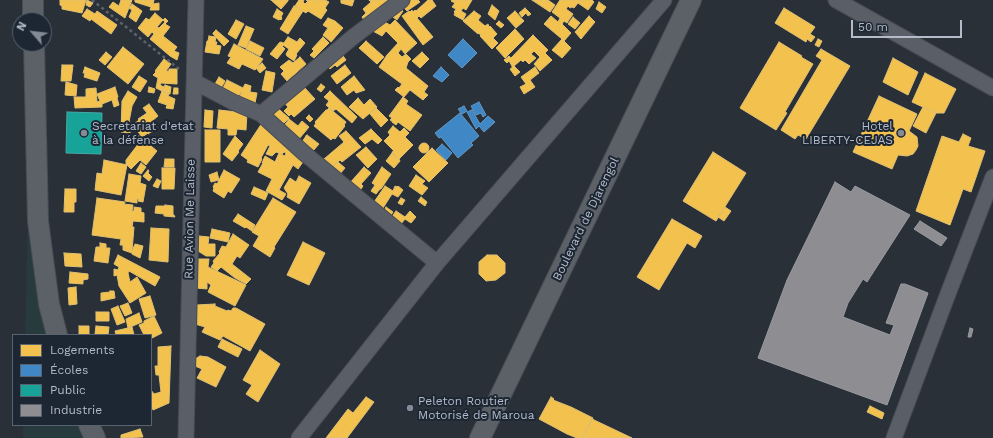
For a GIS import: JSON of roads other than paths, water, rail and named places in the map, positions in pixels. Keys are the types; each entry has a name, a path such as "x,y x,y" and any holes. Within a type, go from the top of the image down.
{"main road":[{"path":"33,0 33,12"},
{"name":"Boulevard de Djarengol","path":"480,438 691,0"},
{"path":"34,52 38,221 49,304 58,334"},
{"path":"89,426 95,438"}],"street":[{"name":"Rue Avion Me Laisse","path":"186,438 196,0"},
{"path":"261,114 353,37 402,0"},
{"path":"300,438 438,263 664,0"},
{"path":"836,0 993,88"},
{"path":"195,82 233,102 261,114 304,153 438,263"},
{"path":"894,438 993,177"}],"place":[{"name":"Secretariat d'etat à la défense","path":"84,133"},
{"name":"Hotel LIBERTY-CEJAS","path":"901,133"},
{"name":"Peleton Routier Motorisé de Maroua","path":"410,408"}]}
